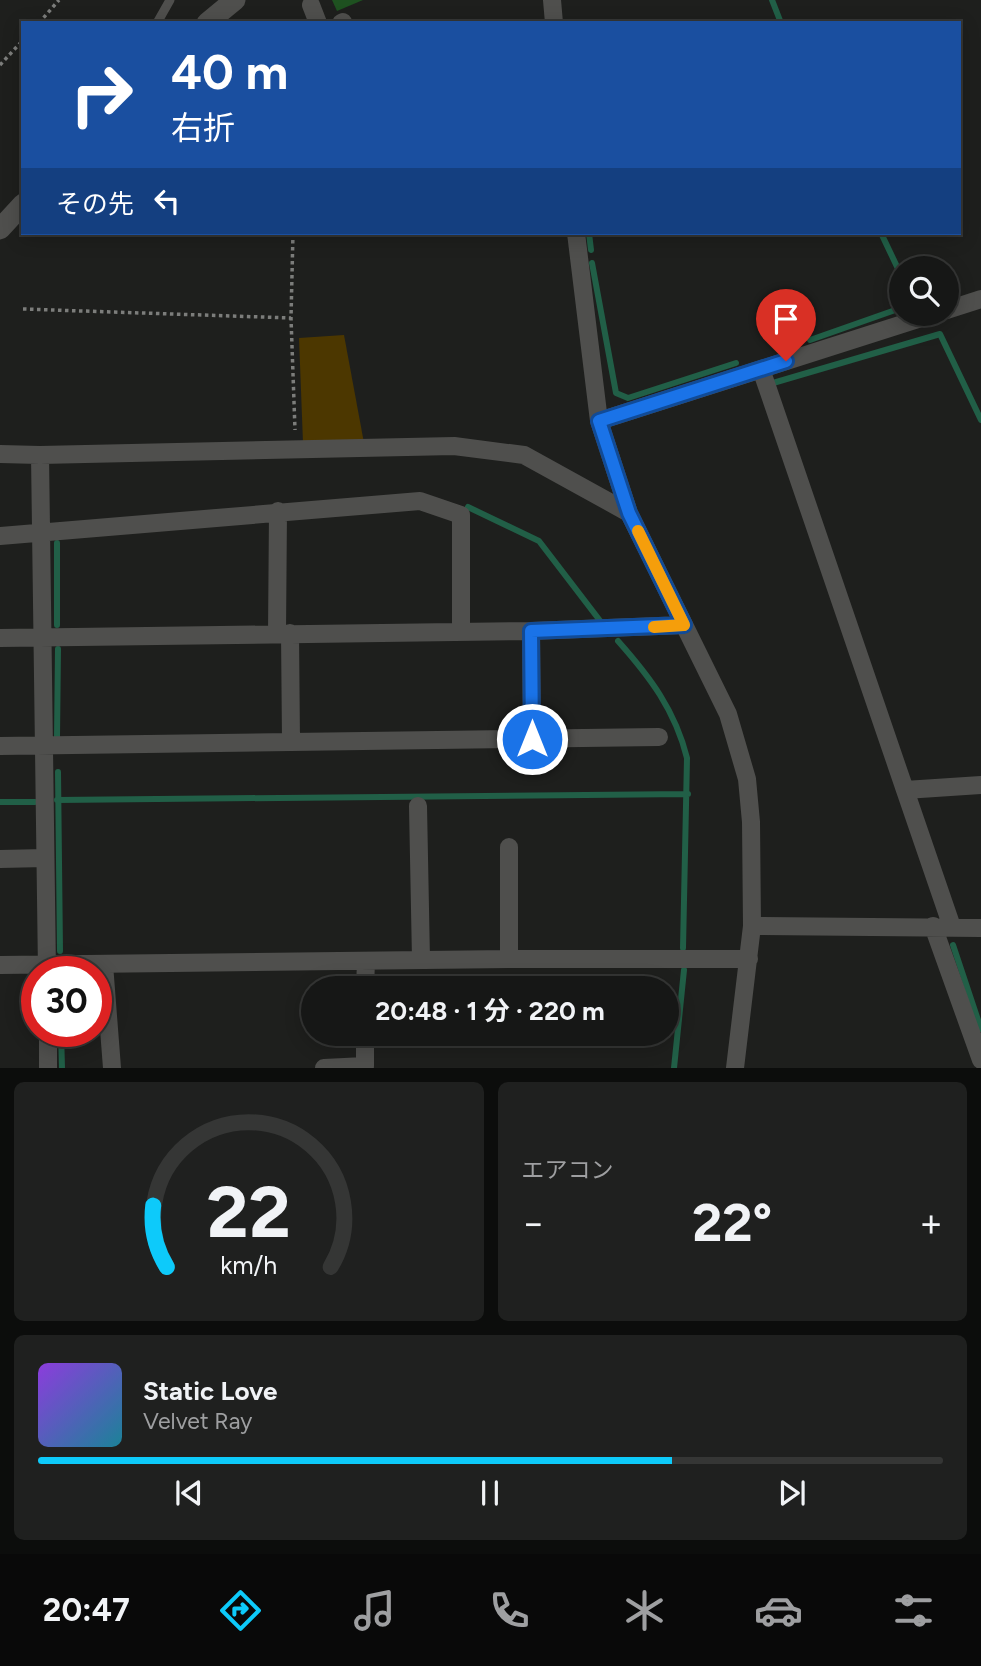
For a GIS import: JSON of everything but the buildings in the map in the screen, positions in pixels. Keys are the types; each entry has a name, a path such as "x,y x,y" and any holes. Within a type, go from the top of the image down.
{"street":[{"path":"209,21 235,0"},
{"path":"552,0 554,21"},
{"path":"311,5 317,21"},
{"path":"0,229 21,206"},
{"path":"576,235 599,421 629,513 728,714 747,779 751,822 752,926 735,1068"},
{"path":"959,306 981,299"},
{"path":"599,421 896,326"},
{"path":"761,369 952,927"},
{"path":"0,454 454,446 524,455 629,513"},
{"path":"40,455 47,956"},
{"path":"0,536 420,501 461,515 461,631"},
{"path":"278,511 283,633 292,742"},
{"path":"0,638 531,631 684,625"},
{"path":"531,631 532,739"},
{"path":"0,746 659,737"},
{"path":"905,790 981,785"},
{"path":"418,806 421,960"},
{"path":"509,847 509,958"},
{"path":"0,859 45,858"},
{"path":"752,926 981,928"},
{"path":"933,926 981,1060"},
{"path":"112,964 509,958 749,959"},
{"path":"365,976 366,961"},
{"path":"0,965 21,966"},
{"path":"324,1068 365,1066 365,1046"},
{"path":"48,1047 48,1068"},
{"path":"110,1047 112,1068"}],"lane":[{"path":"158,21 170,0"}],"path":[{"path":"40,21 59,0"},
{"path":"0,65 21,42"},
{"path":"293,235 291,318 296,450"},
{"path":"23,309 291,318"}],"shaded area":[{"path":"344,335 364,443 303,443 299,338"}],"waterway":[{"path":"772,0 780,21"},
{"path":"589,235 591,250"},
{"path":"882,235 892,256"},
{"path":"592,263 616,393 628,398 736,363"},
{"path":"810,340 889,312"},
{"path":"773,383 940,334 981,420"},
{"path":"468,507 539,541 601,622"},
{"path":"57,543 57,625"},
{"path":"618,641 660,695 676,725 687,758 683,948"},
{"path":"57,737 58,649"},
{"path":"58,772 60,951"},
{"path":"57,800 688,794"},
{"path":"0,802 35,802"},
{"path":"953,945 981,1029"},
{"path":"674,1068 684,970"},
{"path":"61,1047 62,1068"}],"slow traffic":[{"path":"638,531 684,625 654,627"}],"route":[{"path":"532,739 531,631 684,625 629,513 599,421 786,361"}]}
